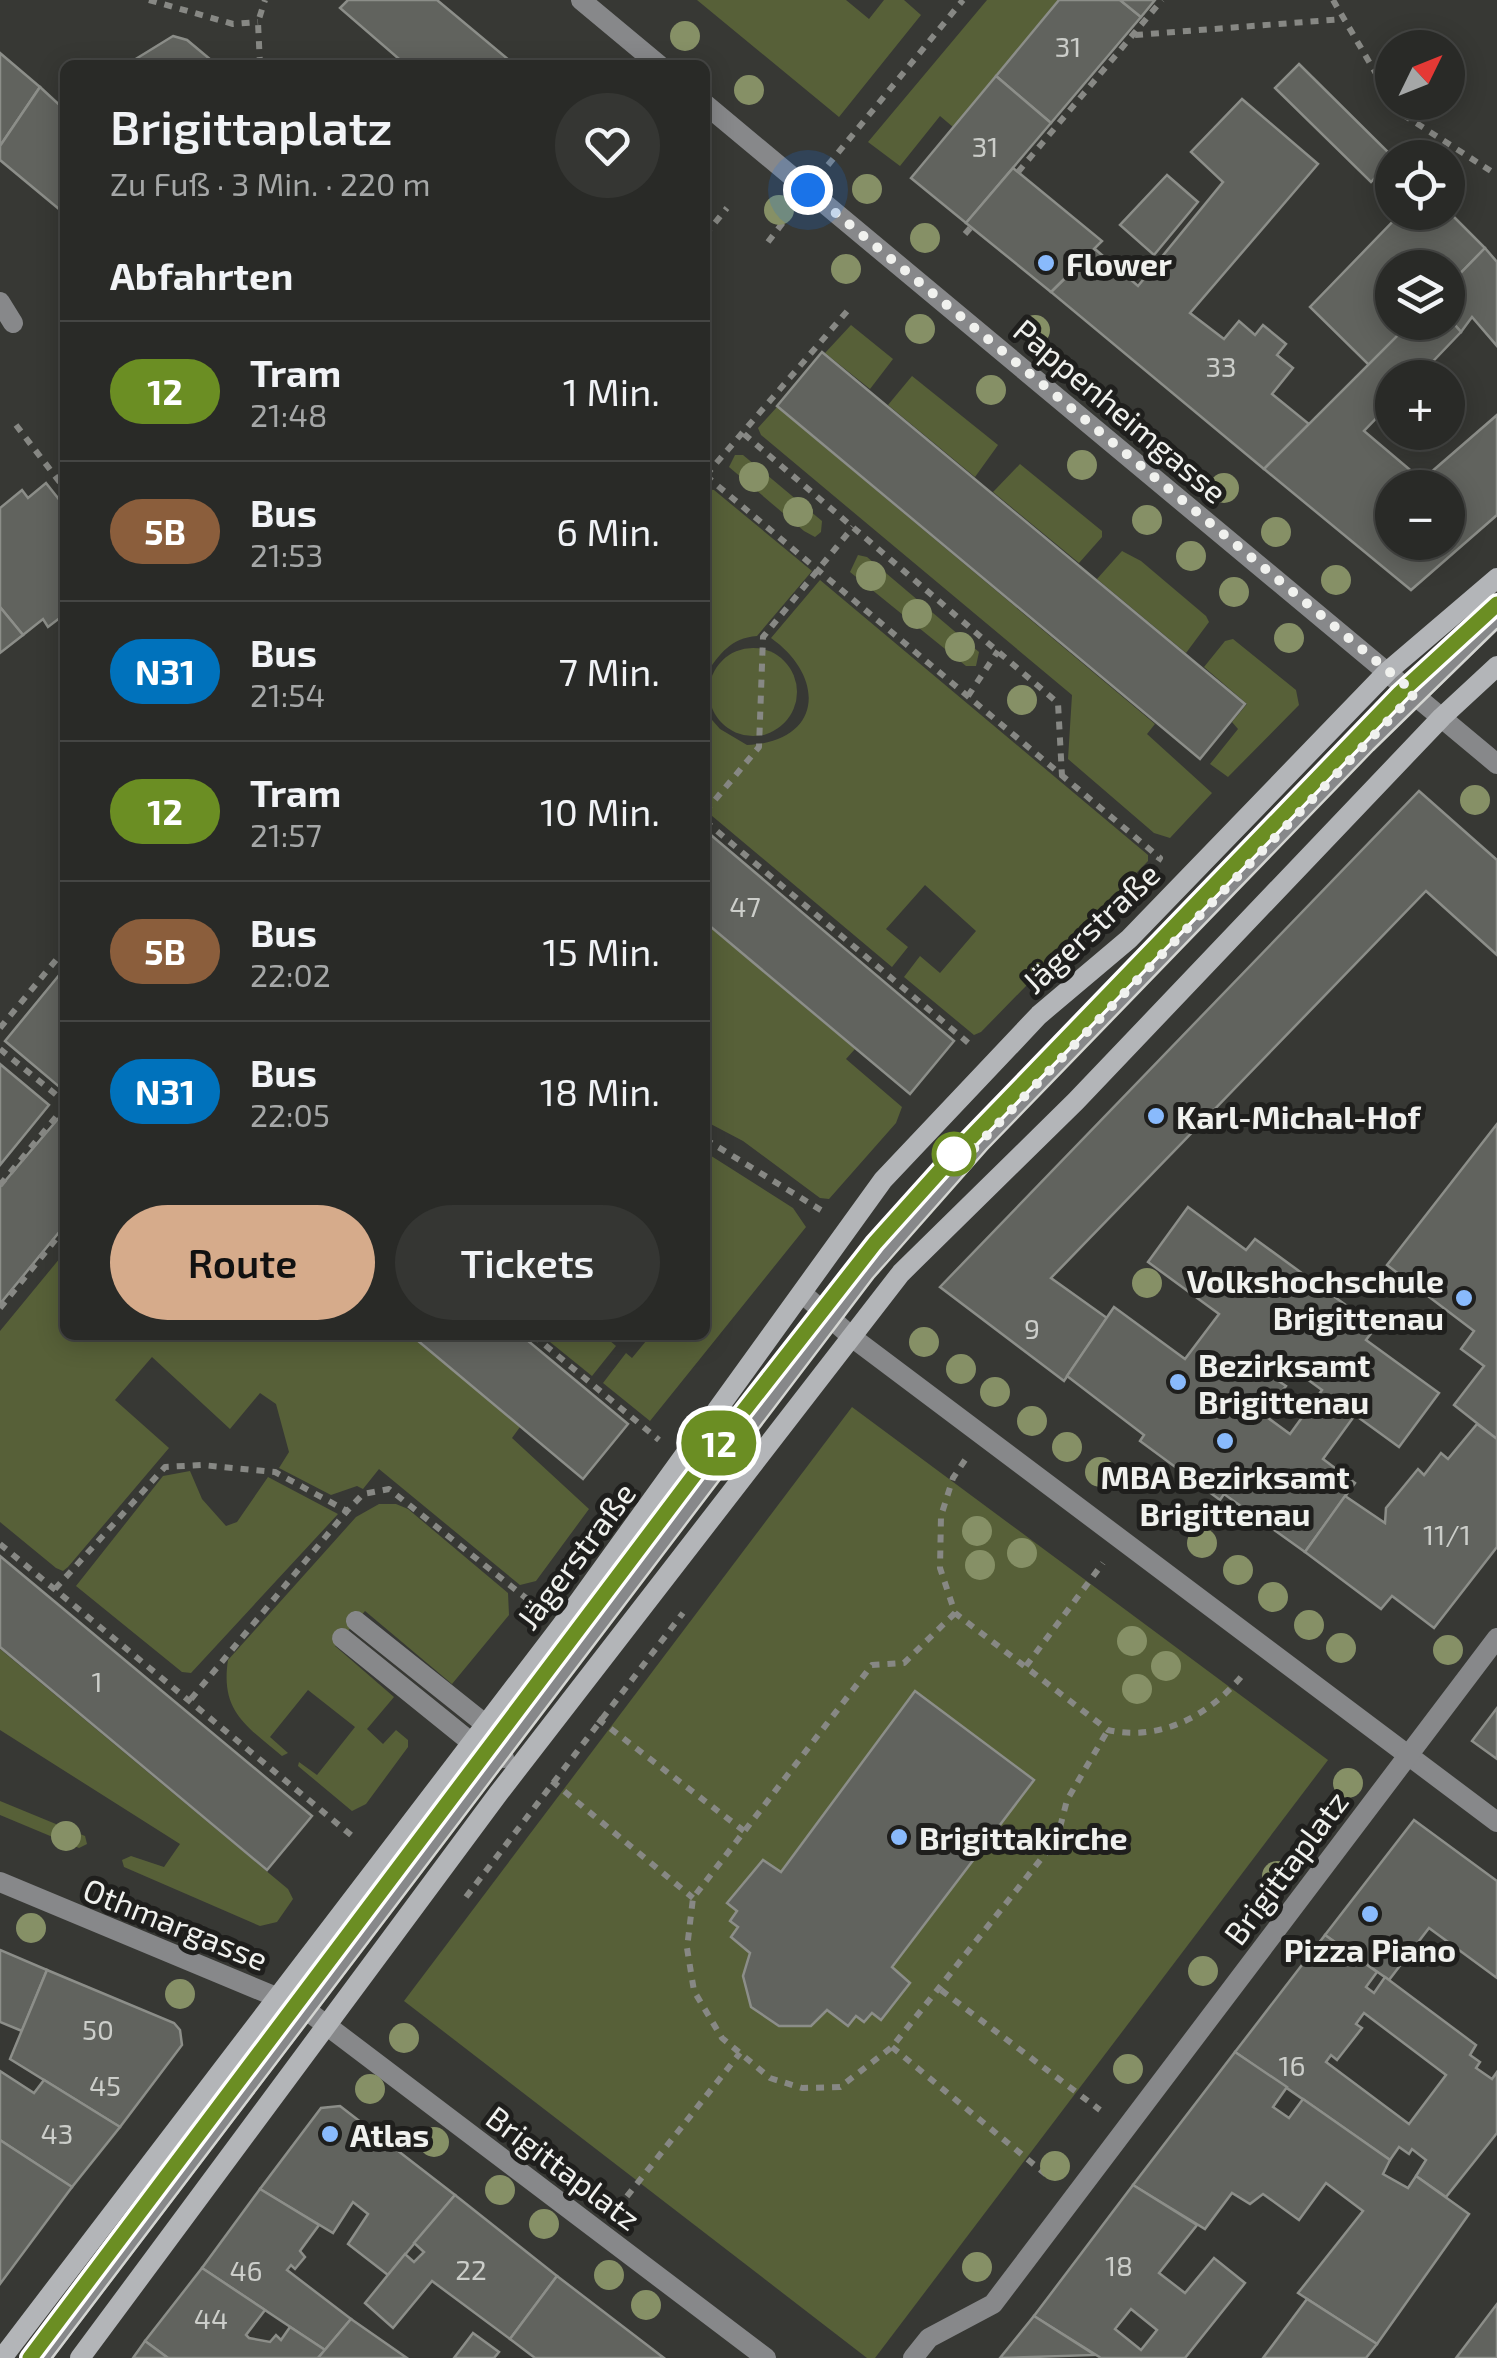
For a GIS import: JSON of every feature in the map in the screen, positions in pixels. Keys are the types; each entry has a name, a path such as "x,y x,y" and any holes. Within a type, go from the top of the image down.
{"main road":[{"name":"Jägerstraße","path":"2,2358 560,1626 684,1460 845,1226 896,1165 1039,1015 1128,939 1388,671 1497,578"},
{"path":"80,2358 498,1794 901,1273 1076,1100 1442,717 1497,666"}],"street":[{"path":"581,0 653,60"},
{"name":"Pappenheimgasse","path":"710,108 1497,764"},
{"path":"0,302 13,323"},
{"name":"Jägerstraße","path":"41,2358 829,1317 972,1150 1415,693 1497,617"},
{"path":"802,1293 853,1338 1497,1822"},
{"path":"356,1621 485,1724 502,1751 498,1794"},
{"path":"342,1638 472,1743"},
{"name":"Brigittaplatz","path":"913,2358 929,2338 993,2304 1497,1638"},
{"name":"Othmargasse","path":"0,1882 305,2008 326,2025"},
{"name":"Brigittaplatz","path":"326,2025 766,2358"}],"path":[{"path":"149,0 233,24 258,22"},
{"path":"260,60 258,22 265,0"},
{"path":"826,168 963,0"},
{"path":"1018,172 1162,0"},
{"path":"1333,0 1375,72"},
{"path":"1134,34 1344,19"},
{"path":"1412,120 1497,175"},
{"path":"710,230 727,208"},
{"path":"768,242 788,216"},
{"path":"965,234 971,227"},
{"path":"710,471 849,309"},
{"path":"16,425 60,482"},
{"path":"744,434 1058,703 1062,776"},
{"path":"710,480 1160,858 1147,872"},
{"path":"710,806 760,748 763,636 820,571 852,527"},
{"path":"968,696 998,652"},
{"path":"710,825 975,1049 988,1036"},
{"path":"0,1028 60,955"},
{"path":"0,1048 60,1100"},
{"path":"0,1185 60,1110"},
{"path":"710,1142 828,1215"},
{"path":"0,1308 60,1234"},
{"path":"539,1340 684,1460"},
{"path":"982,1435 953,1478 941,1516 940,1568 955,1613 1108,1730 1138,1736 1192,1718 1230,1691 1264,1647"},
{"path":"55,1589 165,1467 274,1472 347,1511"},
{"path":"191,1698 363,1494 389,1489 560,1626"},
{"path":"1026,1666 1120,1539"},
{"path":"0,1544 191,1698 380,1860"},
{"path":"955,1613 904,1663 872,1665 693,1898 687,1948 694,1992 722,2038 770,2078 802,2088 840,2087 892,2047 1058,1839 1068,1800 1108,1730"},
{"path":"572,1699 744,1831"},
{"path":"526,1759 693,1898"},
{"path":"941,1990 1124,2129"},
{"path":"892,2047 1074,2197"},
{"path":"599,2232 740,2053"}],"green space":[{"path":"697,0 846,0 869,19 884,0 904,0 921,15 839,117"},
{"path":"987,0 1059,0 953,127 940,116 900,166 868,142"},
{"path":"851,325 893,359 870,389 825,353"},
{"path":"912,376 998,445 975,477 888,405"},
{"path":"777,407 1155,724 1147,734 1212,793 1170,838 1154,833 1068,759 1072,695 761,435 758,428"},
{"path":"735,455 743,455 822,521 821,532 815,537 804,531 729,467"},
{"path":"1020,464 1102,531 1102,537 1079,563 993,492"},
{"path":"710,490 812,571 757,636 733,644 710,668"},
{"path":"1122,551 1141,561 1206,616 1209,622 1186,653 1097,579"},
{"path":"858,555 867,557 979,652 976,666 966,666 850,572"},
{"path":"820,580 1148,855 1148,861 981,1032 974,1035 904,977 920,956 940,973 976,931 925,885 886,929 908,947 892,967 710,814 710,718 720,729 747,745 790,733 802,720 808,705 808,689 801,671 771,638"},
{"path":"1233,639 1296,690 1299,705 1228,777 1210,764 1238,729 1232,722 1247,704 1204,667 1225,641"},
{"path":"736,651 770,651 790,668 796,683 794,709 770,733 736,733 712,709 712,675"},
{"path":"710,927 855,1049 846,1059 902,1107 896,1123 829,1199 820,1198 743,1141 710,1124"},
{"path":"710,1155 793,1208 806,1227 650,1421 603,1383 626,1353 632,1358 647,1340 710,1340"},
{"path":"60,1258 60,1340 417,1340 520,1427 512,1438 589,1509 536,1581 520,1585 379,1469 363,1489 357,1486 331,1495 279,1468 289,1452 276,1404 260,1393 230,1429 152,1357 115,1400 169,1448 63,1571 0,1522 0,1331"},
{"path":"609,1340 616,1346 592,1376 550,1342"},
{"path":"852,1407 1328,1760 875,2358 867,2358 404,2001"},
{"path":"190,1471 202,1499 226,1526 237,1522 268,1477 338,1514 191,1673 182,1672 76,1586 163,1476"},
{"path":"379,1504 408,1509 508,1593 509,1615 452,1684 365,1611 335,1646 394,1697 367,1729 383,1744 396,1730 408,1740 408,1747 366,1804 352,1811 298,1766 299,1762 317,1775 355,1727 308,1690 270,1737 288,1753 282,1756 247,1726 232,1705 228,1660 356,1517"},
{"path":"0,1649 288,1889 293,1899 277,1922 260,1926 124,1867 122,1860 131,1856 164,1867 180,1844 0,1730"},
{"path":"0,1801 85,1836 87,1844 79,1848 0,1815"}],"building":[{"path":"348,0 437,0 509,60 400,60 340,8"},
{"path":"1059,0 1120,0 1141,17 1051,123 996,76"},
{"path":"1120,0 1155,0 1141,17"},
{"path":"173,36 187,40 211,60 134,60"},
{"path":"0,53 40,87 0,146"},
{"path":"1299,64 1376,140 1375,178 1371,182 1275,88"},
{"path":"996,76 1051,123 966,223 911,178"},
{"path":"40,87 60,105 60,210 0,160 0,146"},
{"path":"1242,99 1318,164 1190,313 1224,339 1239,321 1255,335 1263,325 1286,344 1277,355 1293,368 1272,394 1309,424 1264,469 1051,292 1095,249 1138,286 1223,182 1191,152"},
{"path":"1013,168 1102,241 1051,292 966,223"},
{"path":"1167,175 1198,202 1154,255 1120,225"},
{"path":"1465,228 1485,248 1465,269 1465,250 1375,250 1375,340 1393,340 1369,365 1310,307 1385,230"},
{"path":"1485,248 1497,262 1497,346 1472,317 1465,327 1465,269"},
{"path":"1393,340 1453,340 1434,360 1375,360 1375,420 1364,431 1375,440 1375,450 1386,450 1410,470 1375,470 1375,560 1445,560 1411,590 1264,469"},
{"path":"822,352 1245,704 1200,759 777,406"},
{"path":"1497,415 1497,515 1465,543 1465,470 1434,470 1457,450 1465,450 1465,443"},
{"path":"46,483 60,501 60,618 48,627 43,619 23,635 0,607 0,508 22,490 28,498"},
{"path":"0,607 23,635 0,653"},
{"name":"Karl-Michal-Hof","path":"1419,791 1497,860 1497,955 1426,891 1051,1278 1107,1318 1064,1381 940,1287"},
{"path":"710,834 954,1041 910,1094 710,926"},
{"path":"60,974 60,1087 5,1041"},
{"path":"0,1064 49,1105 0,1165"},
{"path":"60,1117 60,1231 0,1304 0,1187"},
{"name":"Volkshochschule Brigittenau","path":"1497,1124 1497,1439 1454,1405 1484,1366 1461,1349 1474,1331 1387,1265"},
{"name":"Bezirksamt Brigittenau","path":"1188,1207 1246,1250 1255,1239 1376,1327 1366,1340 1439,1393 1399,1447 1355,1415 1323,1459 1355,1483 1305,1552 1224,1494 1220,1500 1140,1441 1144,1435 1067,1376 1114,1307 1185,1359 1219,1314 1148,1262","holes":["1285,1363 1322,1390 1290,1434 1253,1407 1265,1392 1276,1399 1286,1386 1274,1378"]},
{"path":"417,1340 527,1340 628,1424 583,1479"},
{"path":"1477,1424 1497,1439 1497,1547 1434,1628 1392,1596 1381,1609 1305,1552 1345,1496 1385,1523 1386,1508 1418,1469 1424,1475 1441,1453 1448,1459"},
{"path":"0,1556 312,1816 267,1870 0,1647"},
{"name":"Brigittakirche","path":"915,1691 1034,1780 892,1967 910,1983 881,2020 872,2013 864,2022 856,2016 848,2026 827,2010 811,2026 779,2026 751,2007 743,1976 750,1953 731,1937 738,1927 730,1921 737,1911 727,1903 763,1860 781,1872"},
{"path":"1497,1708 1497,1759 1472,1741"},
{"path":"1414,1820 1497,1881 1497,1978 1429,1928 1389,1980 1325,1935"},
{"path":"1325,1935 1377,1972 1366,1987 1374,1993 1385,1977 1476,2045 1470,2055 1480,2062 1476,2068 1492,2079 1497,2072 1497,2133 1446,2197 1416,2176 1426,2160 1412,2149 1409,2154 1399,2147 1390,2160 1235,2052","holes":["1364,2013 1446,2075 1409,2124 1326,2062 1331,2055 1337,2060 1362,2028 1356,2024"]},
{"path":"0,1950 47,1970 22,2031 0,2022"},
{"path":"47,1970 174,2023 180,2030 182,2045 120,2127 10,2059"},
{"path":"1235,2052 1287,2087 1273,2107 1289,2118 1303,2099 1390,2160 1383,2174 1408,2188 1416,2176 1469,2214 1377,2344 1298,2293 1363,2211 1326,2183 1299,2220 1263,2194 1250,2204 1232,2193 1205,2229 1133,2185"},
{"path":"0,2071 34,2093 44,2080 120,2127 72,2187 0,2140"},
{"path":"340,2106 455,2195 388,2275 348,2244 368,2214 353,2202 333,2233 260,2189 321,2108"},
{"path":"0,2140 72,2187 0,2284"},
{"path":"1133,2185 1197,2225 1159,2273 1185,2293 1214,2258 1245,2283 1185,2358 1101,2358 1034,2316","holes":["1131,2309 1157,2330 1141,2350 1115,2329"]},
{"path":"260,2189 319,2225 300,2251 305,2257 295,2269 291,2265 287,2270 351,2319 325,2350 202,2268"},
{"path":"455,2195 557,2276 510,2339 432,2281 393,2328 365,2303 405,2254 414,2262 424,2252 414,2243"},
{"path":"202,2268 265,2310 246,2335 249,2338 270,2342 276,2335 281,2340 290,2327 325,2350 318,2358 168,2358 145,2341"},
{"path":"557,2276 664,2358 535,2358 510,2339"},
{"path":"1307,2299 1377,2344 1366,2358 1263,2358"},
{"path":"1497,2304 1497,2358 1456,2358"},
{"path":"1034,2316 1095,2355 1000,2358"},
{"path":"351,2319 407,2358 318,2358"},
{"path":"473,2333 499,2352 494,2358 454,2358"},
{"path":"145,2341 168,2358 133,2358"}],"tram line":[{"path":"30,2358 710,1455 875,1243 955,1154 1400,693 1497,604"},
{"name":"12","path":"30,2358 710,1454 875,1243 955,1154 1400,693 1497,604"},
{"path":"52,2358 873,1278 987,1149 1373,750 1497,629"}],"place":[{"name":"Flower","path":"1046,263"},
{"name":"Karl-Michal-Hof","path":"1156,1116"},
{"name":"Volkshochschule Brigittenau","path":"1464,1298"},
{"name":"Bezirksamt Brigittenau","path":"1178,1382"},
{"name":"MBA Bezirksamt Brigittenau","path":"1225,1441"},
{"name":"Brigittakirche","path":"899,1837"},
{"name":"Pizza Piano","path":"1370,1914"},
{"name":"Atlas","path":"330,2134"}],"route":[{"path":"808,190 1415,693 962,1161 954,1154"}]}
